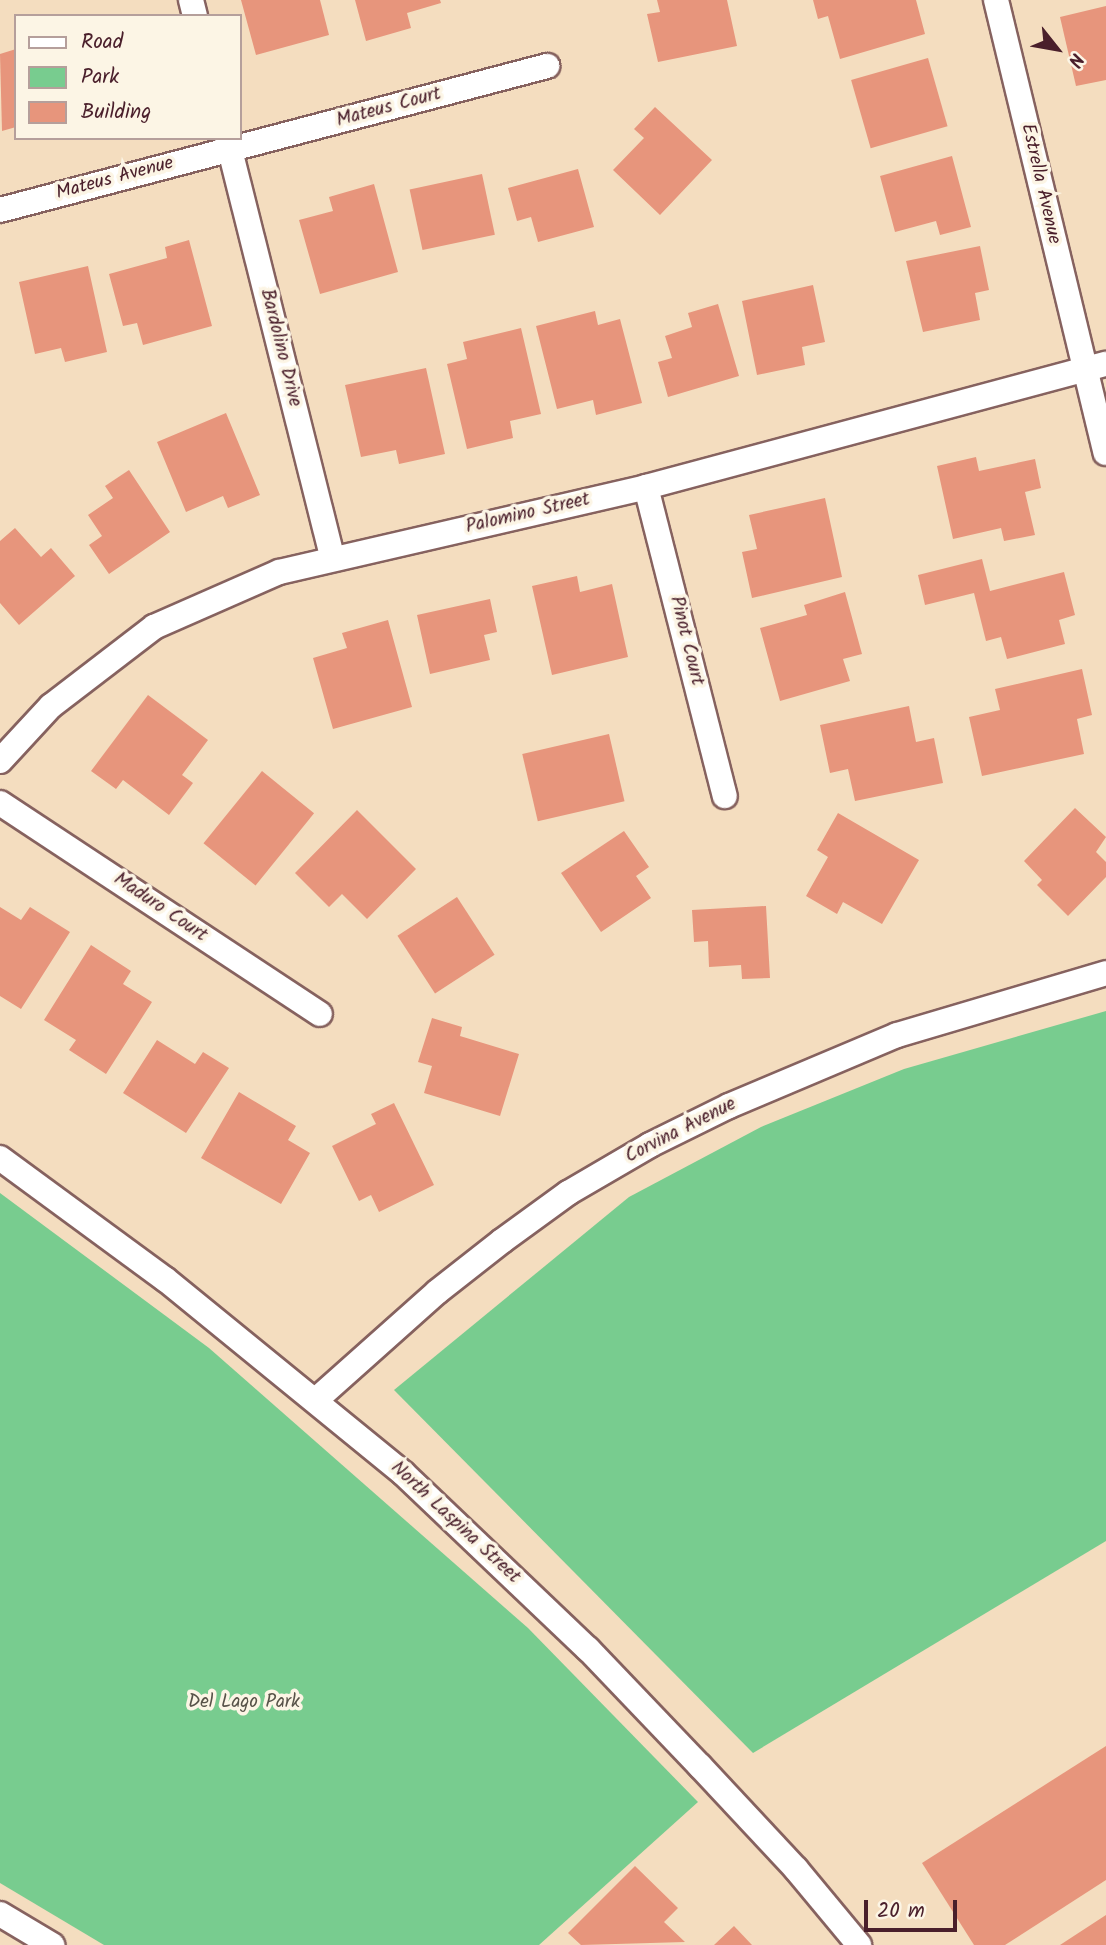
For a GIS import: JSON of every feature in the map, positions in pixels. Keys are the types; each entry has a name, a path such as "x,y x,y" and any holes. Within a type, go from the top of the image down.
{"street":[{"name":"Estrella Avenue","path":"996,0 1095,366 1106,453"},
{"name":"Mateus Court","path":"242,140 547,66"},
{"name":"Mateus Avenue","path":"0,211 229,143"},
{"name":"Bardolino Drive","path":"229,143 332,557"},
{"name":"Palomino Street","path":"0,761 51,706 154,627 279,572 332,557 646,487 1095,366"},
{"name":"Pinot Court","path":"646,487 725,796"},
{"name":"Maduro Court","path":"0,803 320,1014"},
{"name":"Corvina Avenue","path":"317,1399 437,1292 502,1241 568,1193 650,1145 729,1106 897,1035 1106,973"},
{"name":"North Laspina Street","path":"0,1158 72,1208 317,1399 404,1474 588,1649 796,1869 859,1945"},
{"path":"0,1914 52,1945"}],"green space":[{"path":"1106,1011 1106,1541 753,1753 394,1390 629,1197 761,1127 904,1069"},
{"name":"Del Lago Park","path":"0,1193 209,1348 528,1628 698,1802 539,1945 104,1945 0,1883"}],"building":[{"path":"241,0 320,0 329,35 256,55"},
{"path":"355,0 440,0 441,3 407,13 411,28 366,41"},
{"path":"657,0 727,0 737,46 658,62 647,14 660,12"},
{"path":"813,0 916,0 925,34 840,59 828,16 818,19"},
{"path":"1106,6 1106,80 1076,86 1060,17"},
{"path":"14,50 14,128 2,131 0,54"},
{"path":"928,58 948,126 871,148 851,80"},
{"path":"655,107 712,160 660,215 613,170 644,138 634,129"},
{"path":"952,156 971,227 940,235 936,221 895,232 880,176"},
{"path":"578,169 594,227 538,242 531,217 517,221 508,188"},
{"path":"482,174 495,235 423,250 410,189"},
{"path":"374,184 398,272 320,294 299,220 333,211 329,197"},
{"path":"189,240 212,326 143,345 137,323 123,326 109,274 167,258 165,247"},
{"path":"980,246 989,290 975,293 980,320 923,332 906,261"},
{"path":"88,266 107,352 65,362 61,348 35,354 19,282"},
{"path":"813,285 825,342 802,347 805,365 757,375 742,301"},
{"path":"718,304 739,376 668,397 658,362 672,358 665,336 692,327 688,313"},
{"path":"595,311 598,325 620,319 642,403 596,415 593,400 557,409 536,326"},
{"path":"521,328 541,414 510,421 513,438 467,449 447,364 467,359 463,342"},
{"path":"426,368 445,454 399,464 396,450 361,457 345,385"},
{"path":"226,413 260,495 228,508 223,496 186,512 157,442"},
{"path":"976,457 979,471 1035,459 1041,488 1025,492 1035,535 1004,541 1001,528 953,539 937,466"},
{"path":"129,470 170,532 109,574 89,545 102,536 88,515 113,498 105,486"},
{"path":"825,498 842,577 752,598 742,552 757,549 749,515"},
{"path":"15,528 41,557 51,548 75,576 19,625 0,603 0,541"},
{"path":"982,559 990,591 1064,572 1075,615 1059,620 1065,644 1007,659 1001,637 986,641 974,593 925,605 918,575"},
{"path":"577,576 580,592 612,584 628,657 552,675 532,586"},
{"path":"845,592 862,654 843,659 850,681 780,701 760,628 807,615 804,605"},
{"path":"490,599 497,632 484,635 490,660 430,674 417,615"},
{"path":"388,620 412,707 333,729 313,658 347,648 342,633"},
{"path":"1082,669 1092,715 1077,719 1084,754 982,776 969,717 1000,710 995,689"},
{"path":"148,695 208,740 182,775 193,783 169,815 123,780 116,789 91,771"},
{"path":"909,706 916,742 934,738 943,783 855,801 848,769 830,773 820,725"},
{"path":"609,734 625,801 538,821 522,754"},
{"path":"262,771 314,813 256,885 203,843"},
{"path":"1075,808 1106,837 1096,852 1106,862 1106,877 1068,916 1037,885 1042,880 1024,861"},
{"path":"357,810 416,869 367,919 342,894 329,907 295,873"},
{"path":"838,813 919,860 882,924 843,902 837,914 806,896 828,857 817,850"},
{"path":"624,831 649,867 636,876 651,898 601,932 561,873"},
{"path":"457,897 495,955 435,994 397,936"},
{"path":"766,906 770,978 742,979 741,965 709,967 708,941 694,942 692,910"},
{"path":"0,907 21,920 30,907 70,932 21,1009 0,996"},
{"path":"91,945 131,971 123,984 152,1002 106,1074 69,1050 76,1040 44,1020"},
{"path":"432,1018 462,1027 460,1036 519,1054 500,1116 424,1093 432,1066 418,1062"},
{"path":"157,1040 195,1064 203,1052 229,1068 186,1133 123,1093"},
{"path":"239,1092 296,1126 288,1140 310,1153 281,1204 201,1158"},
{"path":"394,1103 434,1185 379,1212 371,1195 359,1201 332,1146 376,1124 371,1114"},
{"path":"1106,1746 1106,1880 1005,1945 974,1945 922,1863"},
{"path":"635,1866 678,1908 664,1922 685,1942 581,1945 568,1933"},
{"path":"1106,1915 1106,1945 1060,1945"},
{"path":"734,1926 752,1945 714,1945"}]}
